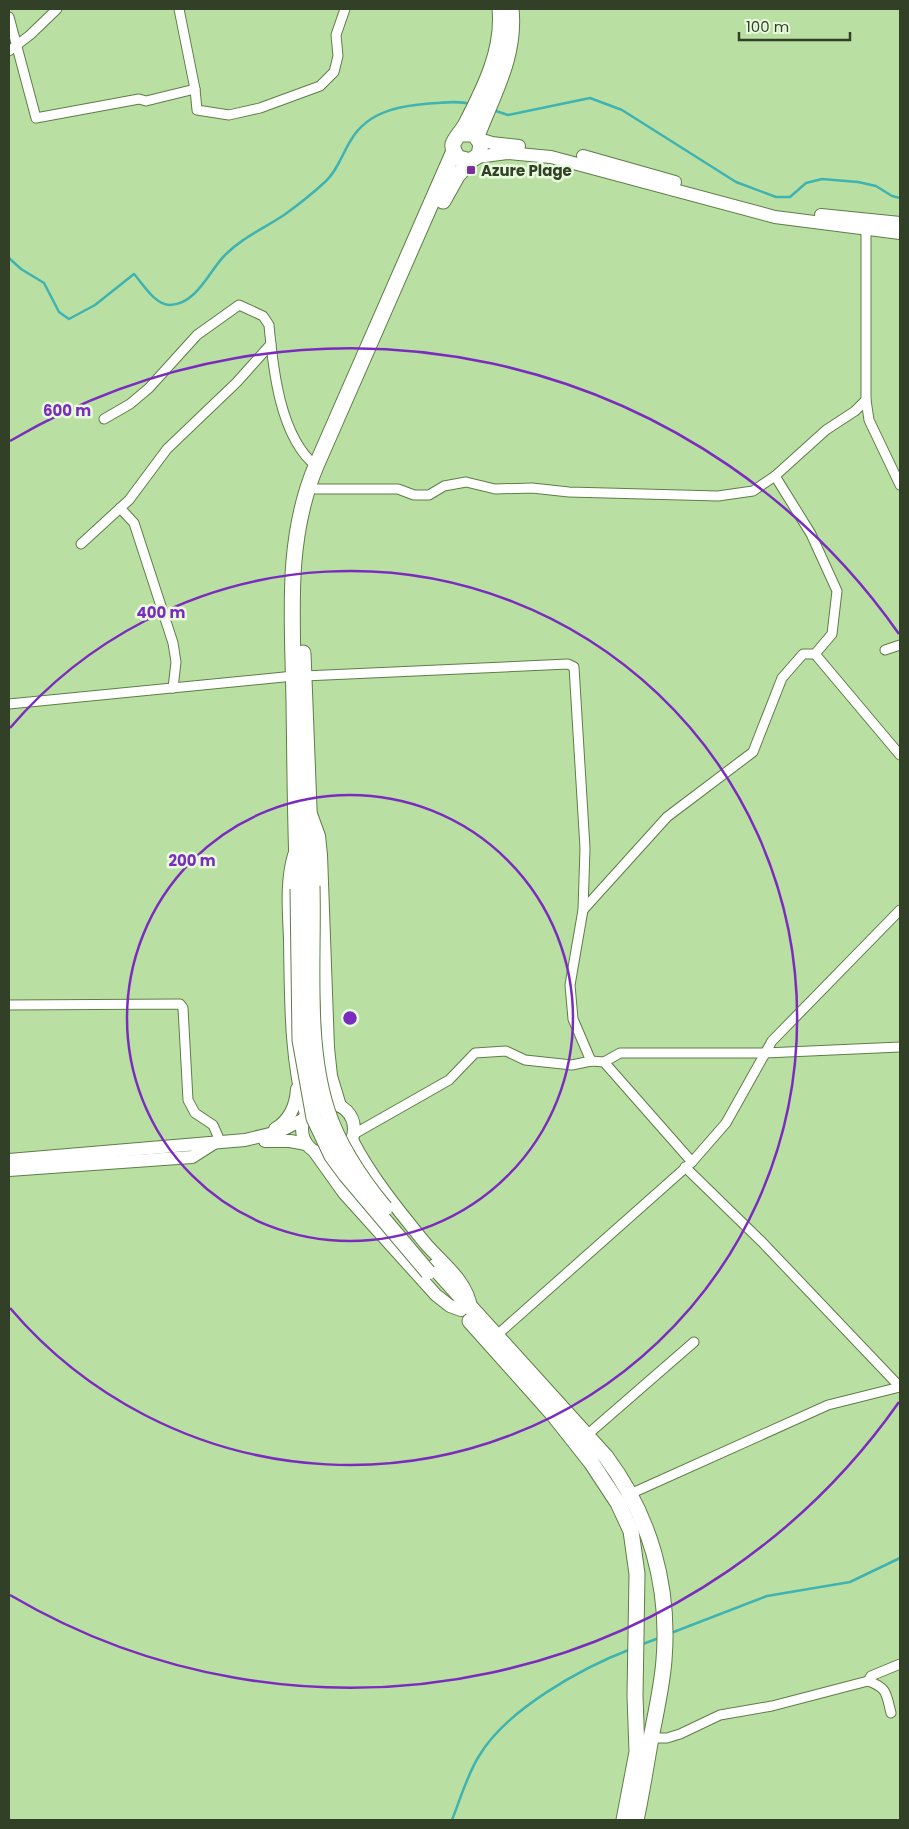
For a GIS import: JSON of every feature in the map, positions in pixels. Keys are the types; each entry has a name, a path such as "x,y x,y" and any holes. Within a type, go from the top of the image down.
{"highway":[{"path":"488,94 498,45 500,9"},
{"path":"511,9 512,28 509,56 488,94 473,131 454,141 454,152 302,502 294,548 299,676 310,813 305,888 314,1040 319,1078 328,1111 337,1135 356,1169 431,1270 466,1309 591,1462 628,1521 636,1550 637,1752 624,1820"},
{"path":"305,888 296,848 302,552 307,517 316,488 442,202 457,176 481,150 473,131"},
{"path":"454,152 459,158 474,159"},
{"path":"466,1309 497,1335 587,1435 616,1471 630,1494 653,1547 661,1580 665,1617 664,1662 636,1820"}],"main road":[{"path":"473,131 498,144 558,150 768,208 900,223"},
{"path":"474,159 507,153 551,157 775,217 900,233"},
{"path":"297,1080 305,1117 302,1135 310,1148 344,1193 436,1295 450,1306 466,1309 464,1288 377,1180 353,1137 352,1118 340,1106 329,1062 320,844 310,813"},
{"path":"264,1136 284,1123 292,1111 296,1100 297,1080 290,992 289,884 296,848"},
{"path":"9,1160 245,1140 278,1132 305,1117 314,1107 324,1103 340,1106"},
{"path":"245,1140 290,1141 325,1155 336,1154 345,1149 353,1137"},
{"path":"9,1170 192,1157 218,1143"}],"street":[{"path":"12,49 57,9"},
{"path":"179,9 196,89 195,100 197,110 229,116 260,108 320,86 334,72 338,56 336,35 345,9"},
{"path":"9,17 12,49"},
{"path":"12,49 21,55 36,118 139,99 146,101 196,89"},
{"path":"866,228 866,400 869,420 900,485"},
{"path":"104,419 130,404 149,388 197,335 239,305 264,316 269,325 280,398 296,444 306,458 316,466"},
{"path":"81,544 120,508 134,493 167,449 237,382 271,344"},
{"path":"316,488 398,489 414,495 429,495 444,486 466,482 495,489 532,488 569,492 718,496 753,490 776,476 826,430 854,411 866,400"},
{"path":"583,910 668,816 753,752 782,678 803,654 815,654 832,634 837,591 810,534 776,476"},
{"path":"120,508 134,523 173,644 176,662 173,688"},
{"path":"885,650 900,646"},
{"path":"815,654 900,755"},
{"path":"9,704 299,676 573,665 576,671 585,848 583,910 570,985 573,1019 591,1061"},
{"path":"497,1335 689,1164 726,1123 772,1041 900,910"},
{"path":"9,1005 180,1004 182,1008 188,1100 195,1113 213,1125 218,1143"},
{"path":"353,1137 449,1080 474,1053 506,1051 525,1060 572,1065 591,1061 604,1062 620,1053 765,1053 900,1047"},
{"path":"604,1062 689,1164 900,1387 828,1406 630,1494"},
{"path":"587,1435 694,1342"},
{"path":"868,1681 871,1676 900,1664"},
{"path":"651,1738 667,1738 680,1734 720,1715 772,1706 868,1681 881,1686 892,1713"}],"waterway":[{"path":"493,110 508,115 590,98 622,110 736,182 776,197 790,197 806,183 822,179 858,182 876,186 892,196 900,198"},
{"path":"9,258 21,269 44,283 59,312 69,319 95,305 134,274 159,302 170,305 179,303 188,299 202,286 219,262 232,249 246,238 284,215 325,182 337,167 351,140 368,121 400,107 450,102 471,104"},
{"path":"671,1633 767,1596 850,1582 900,1558"},
{"path":"640,1645 659,1638"},
{"path":"452,1820 475,1763 491,1739 507,1723 546,1692 590,1667 631,1649"}],"place":[{"name":"Azure Plage","path":"471,170"}]}
